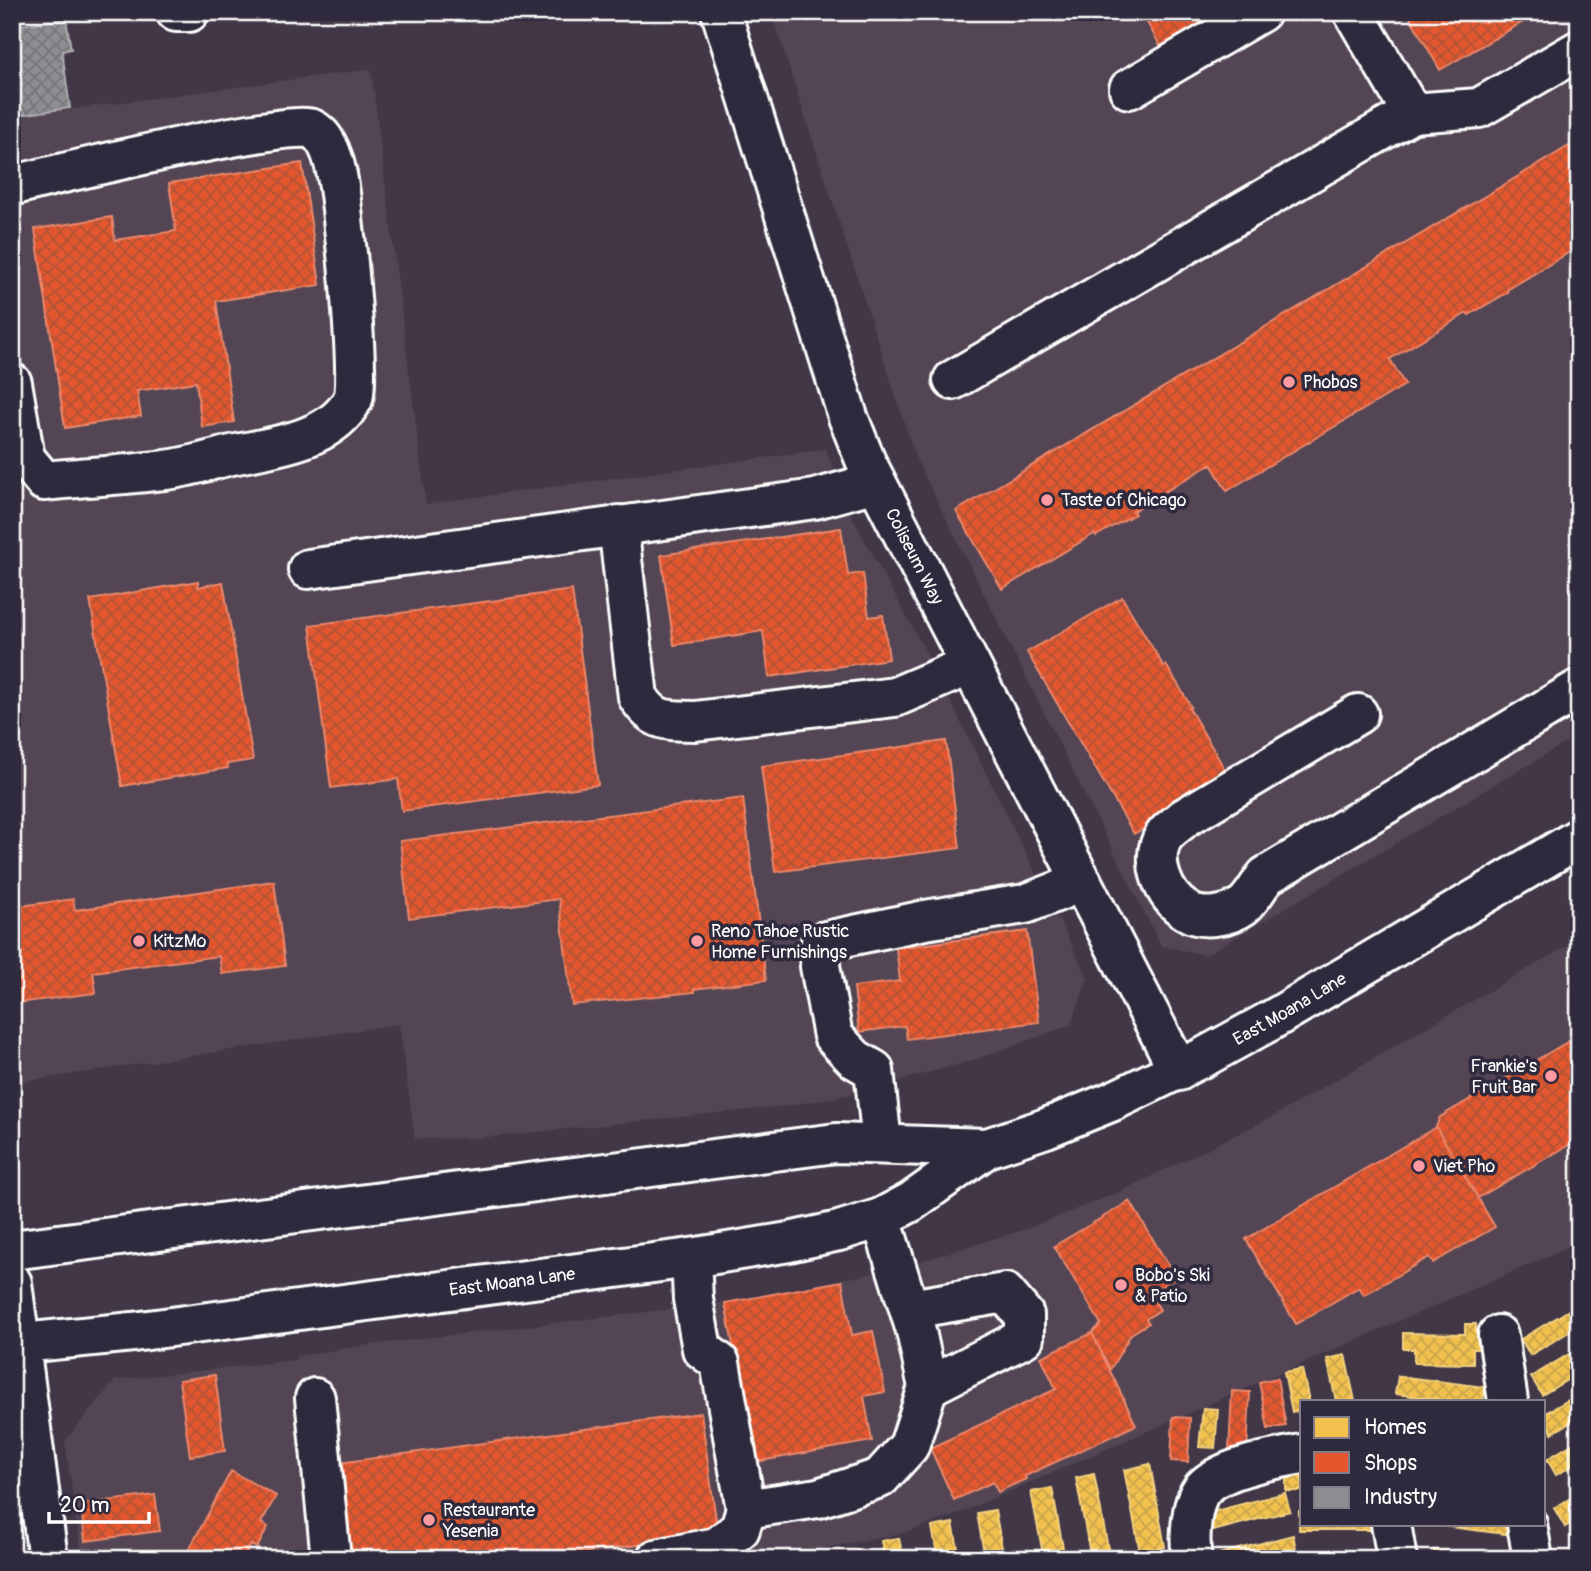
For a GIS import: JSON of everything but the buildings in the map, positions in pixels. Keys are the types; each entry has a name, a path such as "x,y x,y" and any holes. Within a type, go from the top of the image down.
{"main road":[{"path":"176,12 189,12"},
{"name":"Coliseum Way","path":"721,12 849,417 866,462 1179,1071"},
{"path":"1129,89 1261,12"},
{"path":"1353,12 1412,113"},
{"path":"953,380 1412,113 1479,108 1579,50"},
{"path":"12,186 100,164 289,129 310,128 323,136 334,160 349,267 354,397 340,418 317,432 285,443 168,470 44,481 25,458 12,383"},
{"path":"308,569 815,499 876,482"},
{"path":"618,525 638,697 648,712 666,720 695,721 895,697 970,665"},
{"path":"1357,714 1184,818 1165,835 1157,855 1161,877 1171,897 1187,912 1206,917 1228,914 1244,905 1266,876 1579,689"},
{"name":"East Moana Lane","path":"16,1344 133,1332 691,1258 839,1231 881,1218 911,1202 987,1148 1057,1124 1179,1071 1270,1021 1579,838"},
{"path":"882,1143 874,1070 855,1059 833,1035 820,966 821,942 925,920 1025,904 1082,882"},
{"name":"East Moana Lane","path":"12,1250 836,1143 987,1148"},
{"path":"746,1509 818,1497 880,1478 909,1446 928,1387 910,1309 881,1218"},
{"path":"656,1559 717,1547 740,1529 746,1509 720,1363 702,1349 693,1299 691,1258"},
{"path":"12,1283 16,1344 48,1559"},
{"path":"910,1309 1005,1293 1024,1315 1024,1338 928,1387"},
{"path":"1498,1335 1508,1400"},
{"path":"315,1398 331,1559"},
{"path":"1192,1559 1190,1548 1193,1507 1203,1487 1227,1472 1300,1454"},
{"path":"1391,1526 1397,1559"},
{"path":"1527,1526 1532,1559"}],"shaded area":[{"path":"771,12 1579,12 1579,735 1206,955 1161,946 916,459"},
{"path":"371,69 426,504 826,449 851,515 925,650 1088,978 1071,1025 971,1061 848,1095 787,1106 480,1138 415,1139 399,1024 22,1082 12,1018 12,117"},
{"path":"1579,939 1579,1243 953,1516 907,1532 767,1559 82,1559 65,1441 115,1380 296,1360 296,1356 367,1345 721,1303 864,1275 931,1258 1029,1228 1119,1192 1272,1117"}],"place":[{"name":"Phobos","path":"1289,382"},
{"name":"Taste of Chicago","path":"1047,500"},
{"name":"KitzMo","path":"139,941"},
{"name":"Reno Tahoe Rustic Home Furnishings","path":"697,941"},
{"name":"Frankie's Fruit Bar","path":"1551,1076"},
{"name":"Viet Pho","path":"1419,1166"},
{"name":"Bobo's Ski & Patio","path":"1121,1285"},
{"name":"Restaurante Yesenia","path":"429,1520"}]}
